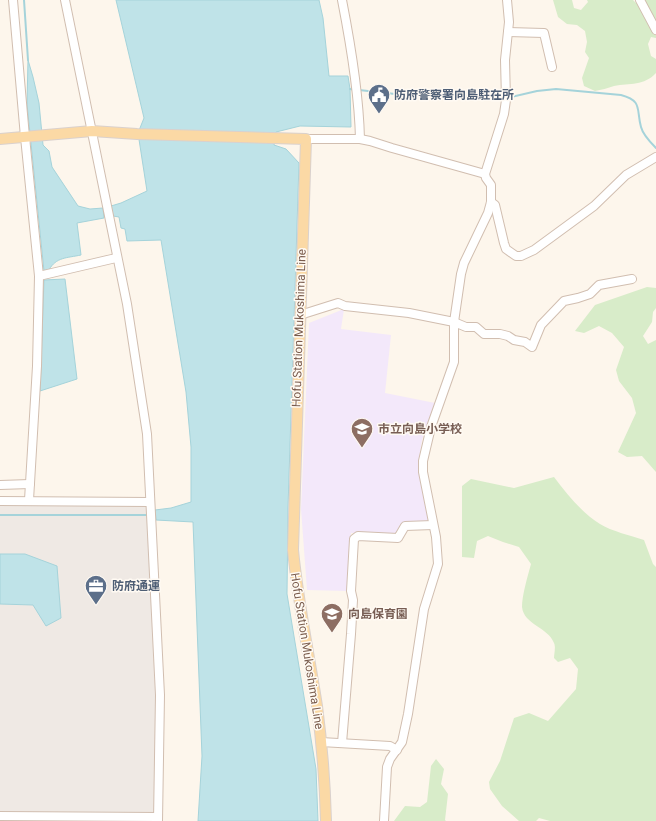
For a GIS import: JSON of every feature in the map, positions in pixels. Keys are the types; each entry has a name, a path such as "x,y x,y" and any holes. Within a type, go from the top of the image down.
{"main road":[{"path":"0,139 92,131 137,134 306,139"},
{"name":"Hofu Station Mukoshima Line","path":"306,139 293,550 298,598 321,742 326,789 326,821"}],"street":[{"path":"14,0 39,276 37,366 29,500"},
{"path":"0,816 158,819 160,695 148,434 127,304 116,258 65,0"},
{"path":"342,0 356,90 360,139"},
{"path":"484,174 504,114 506,100 505,60 509,22 507,0"},
{"path":"640,0 656,30"},
{"path":"508,32 544,33 552,67"},
{"path":"306,139 360,139 370,141 484,174 491,185 491,202 488,213 464,263 461,274 454,322 454,362 431,427 423,461 423,472 436,537 438,564 424,609 408,714 402,742 390,759 387,767 384,821"},
{"path":"491,202 495,205 506,249 516,256 521,256 534,250 594,206 626,175 656,157"},
{"path":"39,276 116,258"},
{"path":"300,315 338,303 345,306 409,313 454,322 466,327 476,328 484,334 500,334 508,336 514,340 525,342 532,347 541,325 564,300 590,294 599,285 632,279"},
{"path":"0,485 30,484"},
{"path":"0,501 150,502"},
{"path":"342,743 352,620 353,600 351,591 354,539 358,536 398,538 405,526 433,525"},
{"path":"321,742 390,746 397,750"}],"shaded area":[{"name":"市立向島小学校","path":"344,309 341,329 391,335 385,393 435,403 422,440 419,458 429,524 402,524 395,535 351,533 348,591 307,590 301,509 309,323"},
{"path":"0,501 150,502 160,695 158,821 0,821"}],"green space":[{"path":"553,0 572,0 574,8 581,10 588,2 587,0 633,0 636,3 643,0 656,0 656,38 651,37 648,44 651,56 656,59 656,73 642,82 614,86 595,91 584,86 582,78 589,58 585,52 587,42 585,31 577,25 567,24 558,17"},
{"path":"647,287 656,288 656,308 653,312 652,322 643,336 648,344 656,340 656,472 642,456 627,457 618,452 636,413 632,398 619,381 616,370 624,347 612,333 599,326 584,333 575,331 595,305"},
{"path":"554,477 575,503 593,520 610,529 644,540 653,564 656,567 656,821 550,821 539,818 536,821 519,821 502,806 490,789 489,782 500,761 514,718 529,713 548,721 576,689 578,669 570,658 558,662 554,658 555,645 551,638 547,633 531,622 524,613 522,607 523,597 531,564 519,547 488,536 477,541 474,558 462,557 462,486 471,479 514,488"},
{"path":"436,759 444,769 441,784 448,794 446,821 394,821 405,806 420,807 427,802 431,766"}],"water":[{"path":"116,0 319,0 323,18 329,76 348,76 350,89 351,127 300,126 276,132 274,145 286,149 299,163 288,508 287,594 316,769 318,821 198,821 202,756 193,522 156,520 155,510 171,508 191,502 191,447 186,392 161,240 127,241 125,229 121,228 119,217 113,216 111,206 147,191 138,133 144,118"},
{"path":"28,60 39,103 43,145 49,151 52,167 78,206 90,209 103,208 104,218 77,223 81,255 59,260 49,270 44,271 27,104"},
{"path":"65,279 77,379 40,391 44,280"},
{"path":"0,554 25,554 57,566 61,618 46,626 33,605 0,604"}],"waterway":[{"path":"24,0 28,60"},
{"path":"350,89 355,90"},
{"path":"507,98 537,91 556,89 621,95 628,97 636,103 643,133 656,148"},
{"path":"359,90 395,94 503,98"},
{"path":"0,515 149,515"}],"place":[{"name":"防府警察署向島駐在所","path":"379,114"},
{"name":"市立向島小学校","path":"362,448"},
{"name":"防府通運","path":"96,606"},
{"name":"向島保育園","path":"332,634"}]}
